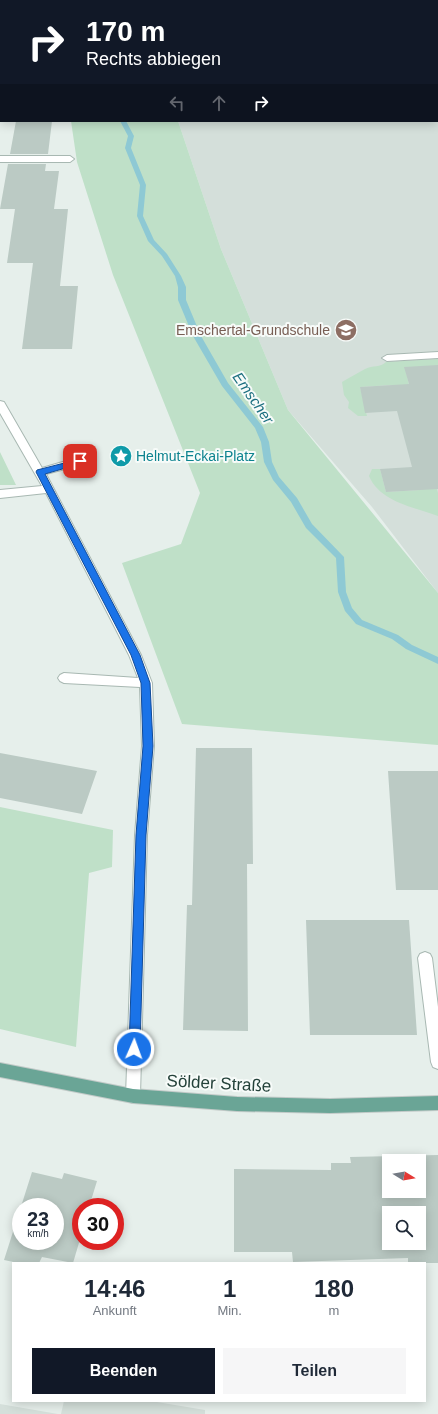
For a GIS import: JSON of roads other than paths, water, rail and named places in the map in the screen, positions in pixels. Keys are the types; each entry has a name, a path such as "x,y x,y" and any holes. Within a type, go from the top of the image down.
{"main road":[{"name":"Sölder Straße","path":"0,1070 133,1096 237,1104 330,1106 438,1103"}],"street":[{"path":"0,159 70,159"},
{"path":"387,358 438,355"},
{"path":"0,404 40,472 136,655 146,683 148,746 141,835 133,1096"},
{"path":"40,472 80,461"},
{"path":"0,494 49,489"},
{"path":"64,678 146,683"},
{"path":"425,958 438,1062"}],"waterway":[{"name":"Emscher","path":"124,122 131,136 128,148 143,185 140,216 151,241 165,255 178,276 182,287 182,300 197,336 225,384 259,427 265,442 268,462 276,478 294,500 309,526 340,557 342,592 348,609 359,622 395,637 409,647 438,661"}],"place":[{"name":"Emschertal-Grundschule","path":"346,330"},
{"name":"Helmut-Eckai-Platz","path":"121,456"}]}
